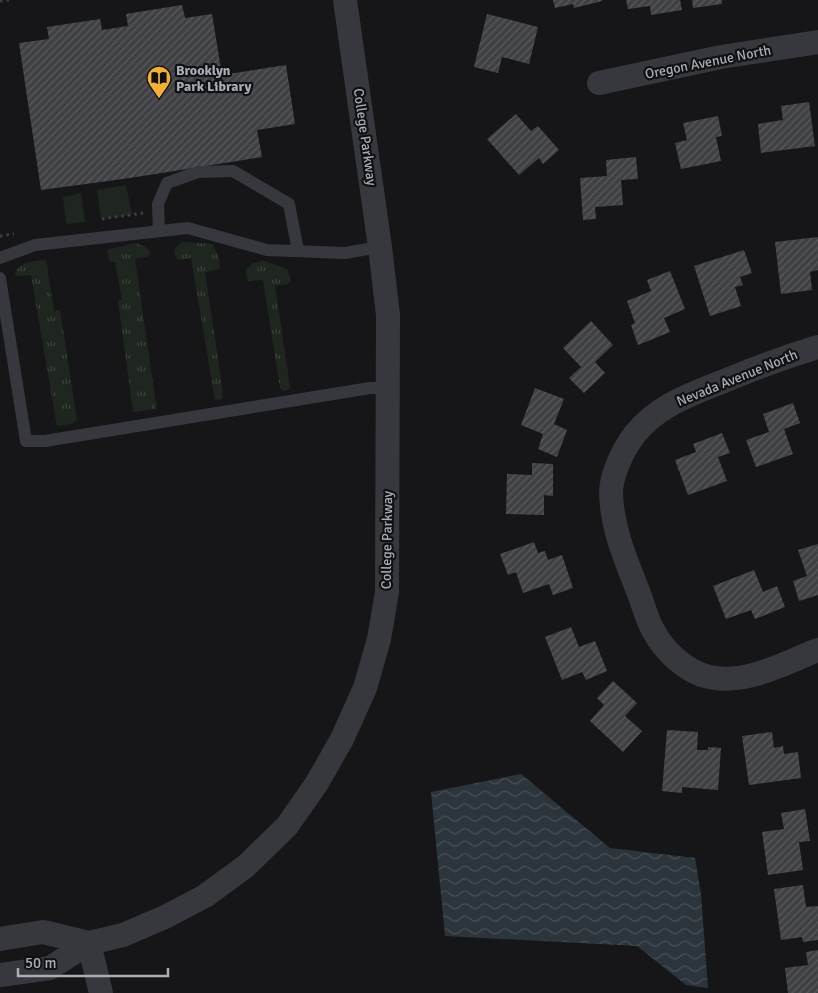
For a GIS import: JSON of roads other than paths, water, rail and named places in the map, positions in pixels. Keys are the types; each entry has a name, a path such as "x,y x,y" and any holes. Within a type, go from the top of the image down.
{"street":[{"name":"College Parkway","path":"0,975 50,968 89,943 123,935 165,917 204,896 246,866 287,826 318,783 342,738 365,688 379,639 387,592 388,314 345,0"},
{"name":"Oregon Avenue North","path":"599,83 721,57 818,42"},
{"name":"Nevada Avenue North","path":"817,652 759,673 734,679 709,677 685,666 667,649 653,630 622,553 614,521 611,490 619,460 635,434 658,412 685,397 783,357 818,347"},
{"name":"College Parkway","path":"0,939 43,932 89,943"},
{"path":"89,943 101,993"}],"lane":[{"path":"159,231 158,204 167,183 198,172 233,171 289,204 298,251"},
{"path":"0,258 35,245 188,228 266,250 345,253 380,247"},
{"path":"0,278 26,442 45,441 370,388 388,388"}],"water":[{"path":"521,774 610,848 695,858 701,894 708,988 686,985 637,946 445,936 431,792"}],"place":[{"name":"Brooklyn Park Library","path":"159,99"}]}
